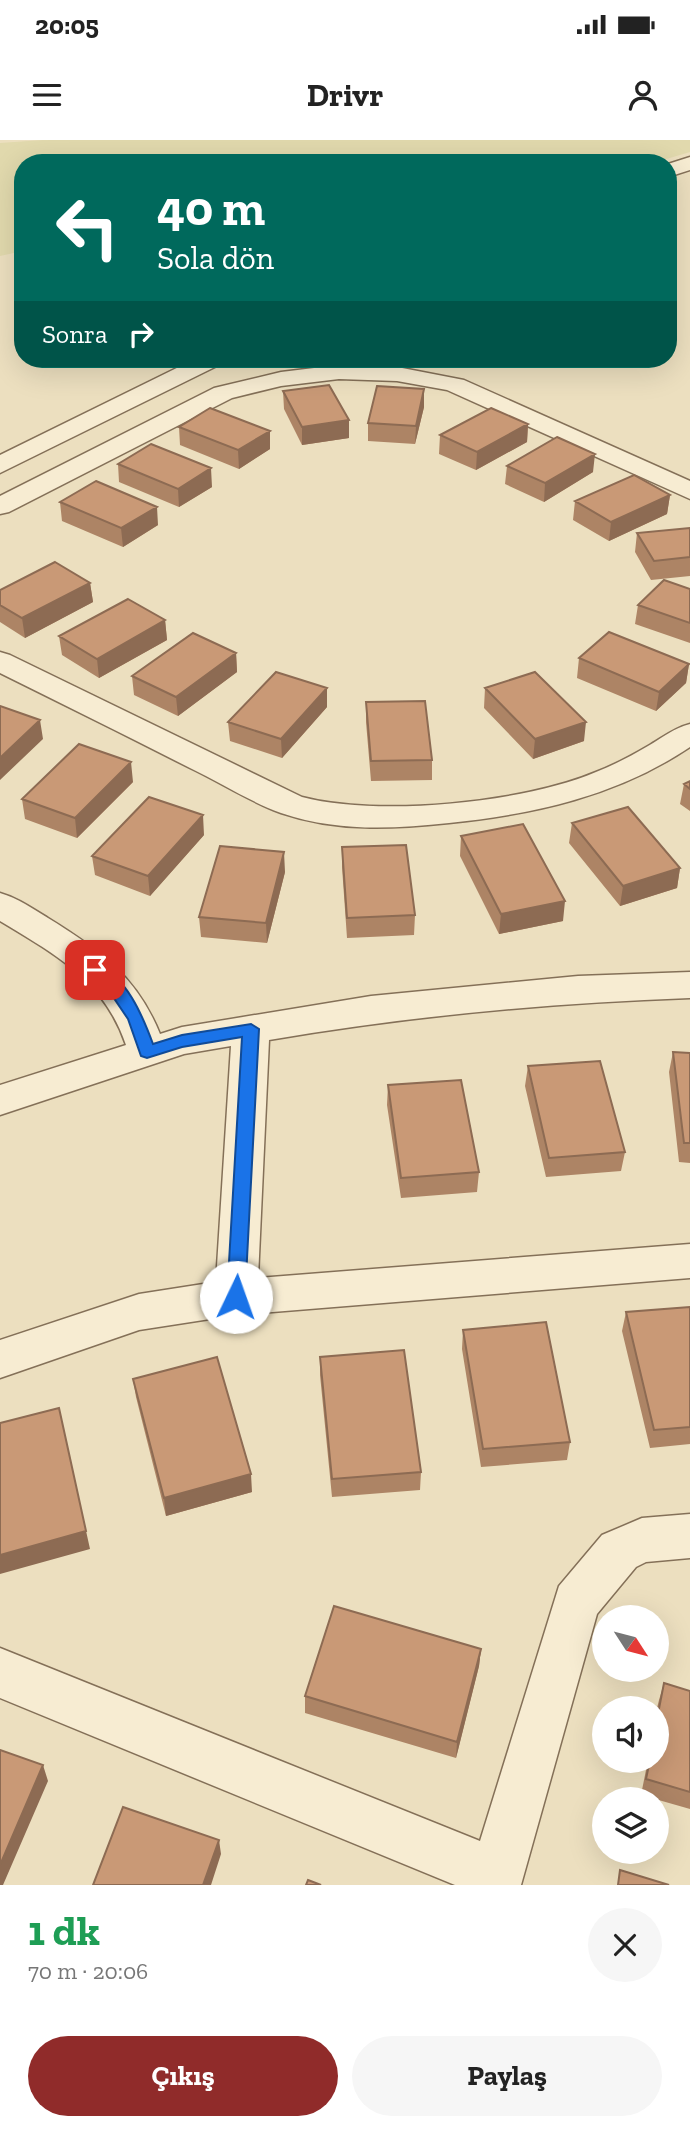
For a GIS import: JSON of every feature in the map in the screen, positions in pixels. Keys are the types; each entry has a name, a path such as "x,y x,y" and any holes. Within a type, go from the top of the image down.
{"street":[{"path":"0,465 195,368"},
{"path":"0,506 223,393 260,383 337,371 392,372 455,385 690,491"},
{"path":"0,661 291,804 334,816 407,817 518,806 599,784 660,755 690,733"},
{"path":"0,905 78,957 112,984 136,1018 147,1052"},
{"path":"0,1100 182,1041 251,1029 385,1008 578,989 690,985"},
{"path":"236,1297 251,1029"},
{"path":"0,1359 139,1312 236,1297 690,1261"},
{"path":"0,1673 495,1880 576,1602 619,1551 642,1540 690,1536"}],"shaded area":[{"path":"43,140 690,140 690,152 677,156 14,154 14,253 0,256 0,143"}],"building":[{"path":"329,385 349,420 302,427 283,391"},
{"path":"377,386 424,389 416,426 368,423"},
{"path":"210,408 270,431 238,450 179,427"},
{"path":"491,408 528,424 477,452 440,435"},
{"path":"557,437 595,454 545,483 507,466"},
{"path":"151,444 211,468 178,489 118,464"},
{"path":"634,475 670,495 611,522 575,501"},
{"path":"96,481 157,507 121,528 60,502"},
{"path":"690,528 690,557 654,561 637,533"},
{"path":"55,562 90,583 22,618 0,605 0,590"},
{"path":"664,580 690,589 690,623 638,605"},
{"path":"128,599 165,620 97,659 59,636"},
{"path":"609,632 689,664 659,692 579,658"},
{"path":"193,633 236,653 176,697 132,676"},
{"path":"276,672 327,688 281,739 228,722"},
{"path":"535,672 586,722 535,739 485,688"},
{"path":"425,701 432,760 371,761 366,702"},
{"path":"0,706 40,720 0,758"},
{"path":"79,744 131,762 75,818 22,799"},
{"path":"149,797 203,815 148,876 92,856"},
{"path":"628,807 680,868 623,886 572,823"},
{"path":"523,824 565,901 501,914 461,836"},
{"path":"406,845 415,915 347,918 342,847"},
{"path":"220,846 284,852 266,923 199,917"},
{"path":"673,1052 690,1053 690,1143 684,1143"},
{"path":"600,1061 625,1152 549,1158 528,1066"},
{"path":"461,1080 479,1172 401,1178 388,1085"},
{"path":"690,1307 690,1427 654,1430 626,1312"},
{"path":"546,1322 570,1442 483,1449 463,1330"},
{"path":"404,1350 421,1472 332,1479 320,1357"},
{"path":"217,1357 251,1474 164,1498 133,1379"},
{"path":"59,1408 86,1531 0,1555 0,1423"},
{"path":"334,1606 481,1649 457,1742 305,1696"},
{"path":"664,1683 690,1691 690,1792 646,1779 647,1773 669,1773 669,1696 661,1696"},
{"path":"0,1750 43,1765 0,1865"},
{"path":"123,1807 219,1840 203,1885 93,1885"},
{"path":"620,1870 669,1885 618,1885"},
{"path":"308,1880 321,1885 306,1885"}],"route":[{"path":"95,970 112,984 136,1018 147,1052 182,1041 251,1029 236,1297"}]}
